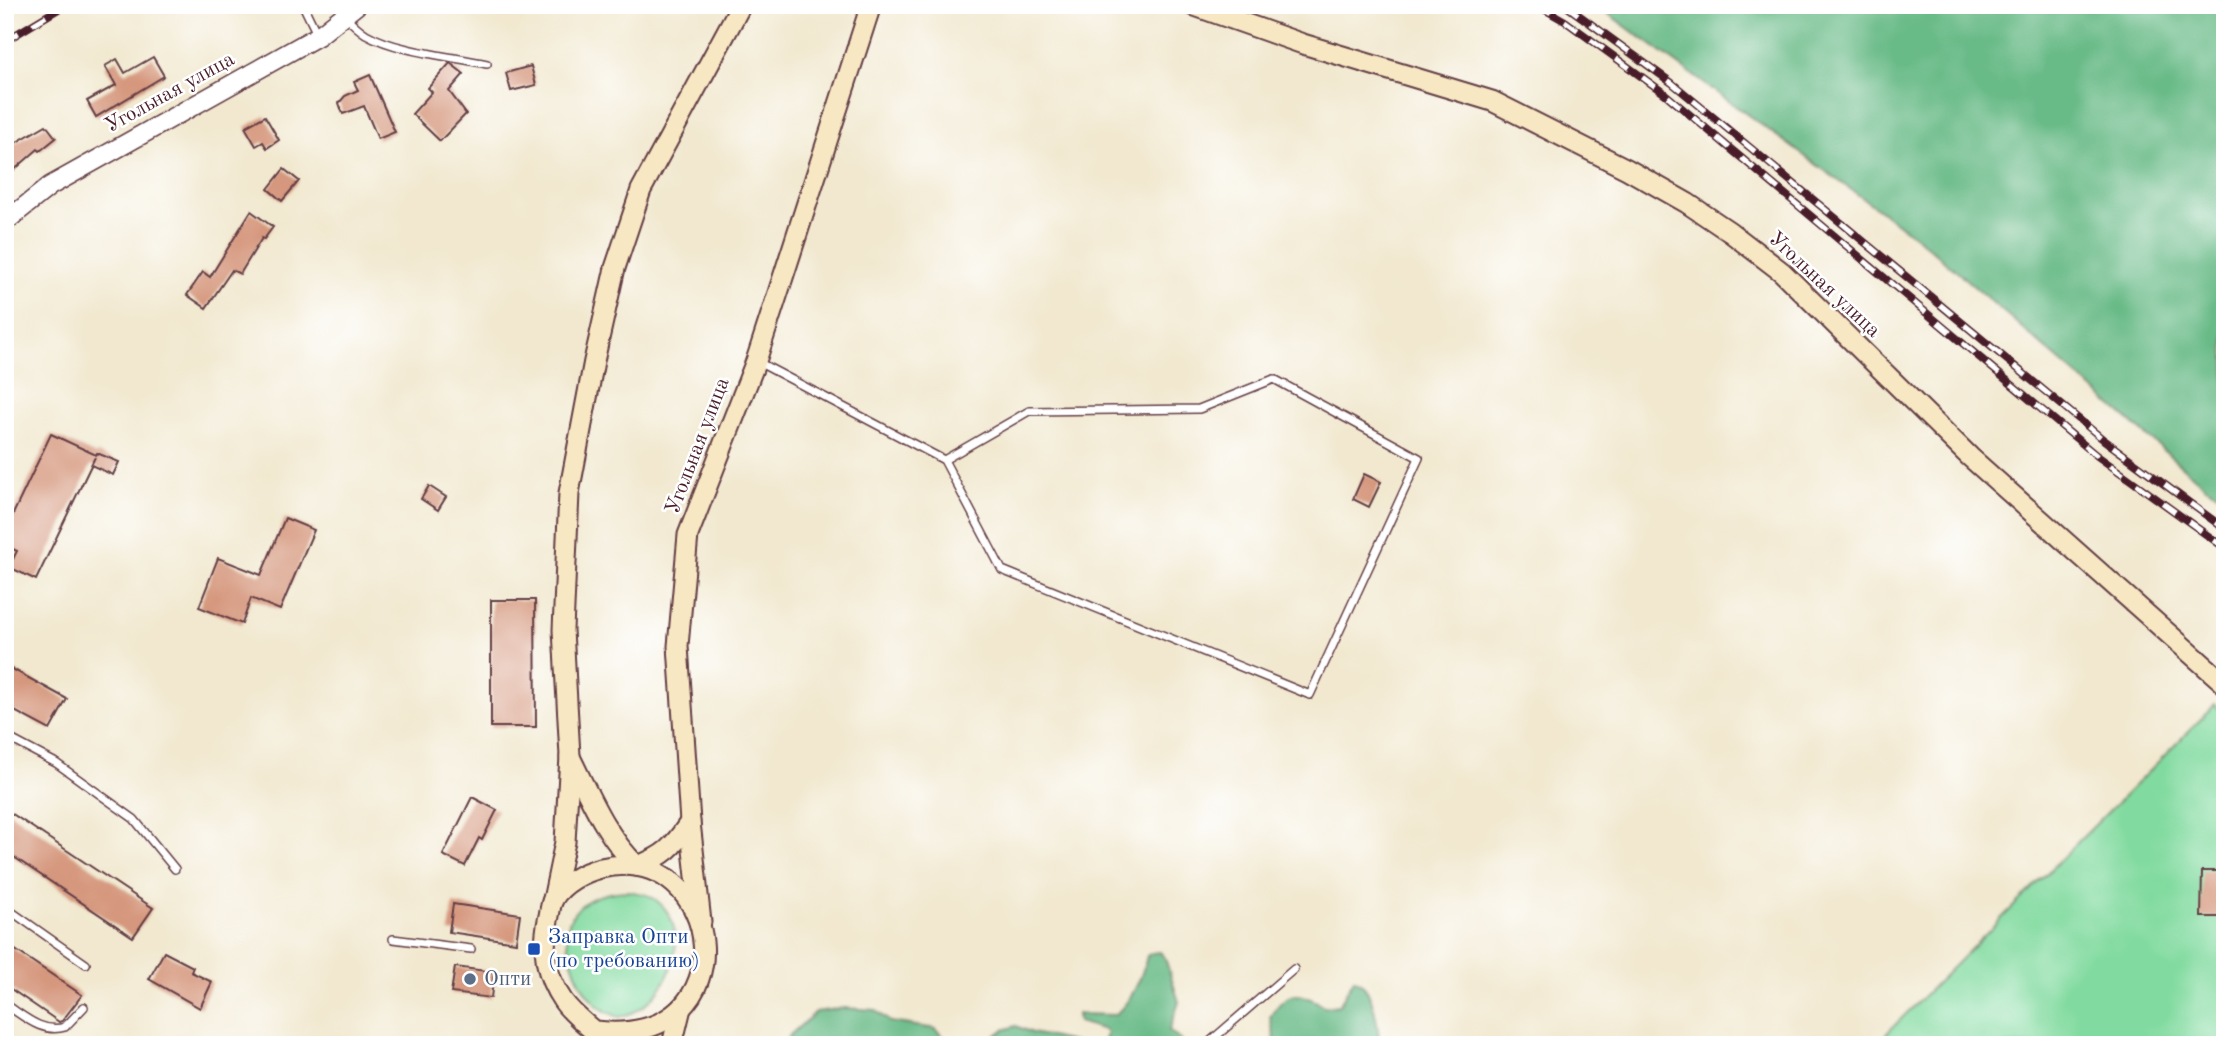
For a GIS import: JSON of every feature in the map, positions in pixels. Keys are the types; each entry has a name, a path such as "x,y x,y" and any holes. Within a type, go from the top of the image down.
{"main road":[{"path":"553,900 569,883 590,871 613,865 637,866 658,873 676,886 691,902 701,922 705,945 703,968 695,989 681,1008 661,1023 639,1031 614,1033 602,1038 576,1017 563,1001 546,966 544,951 553,900 565,842 570,756 563,630 569,493 615,268 641,190 741,5"},
{"name":"Угольная улица","path":"701,922 690,822 678,646 688,535 756,361 871,5"},
{"name":"Угольная улица","path":"1192,5 1303,44 1492,102 1627,169 1687,203 1782,272 1970,457 2225,684"},
{"path":"570,756 603,824 619,848 637,866"},
{"path":"637,866 664,854 690,822"},
{"path":"672,1045 681,1008"}],"street":[{"name":"Угольная улица","path":"5,222 51,186 318,36 351,11"}],"lane":[{"path":"303,5 318,36"},
{"path":"351,11 365,33 377,38 487,64"},
{"path":"756,361 944,460 1002,569 1310,695 1419,458 1274,379 1199,408 1029,411 944,460"},
{"path":"5,736 56,763 134,819 174,869"},
{"path":"5,907 86,964"},
{"path":"393,939 471,949"},
{"path":"1206,1045 1294,969"},
{"path":"5,1004 48,1029 65,1027 83,1007"}],"green space":[{"path":"1596,5 2225,5 2225,497 2206,487 1918,238"},
{"path":"2215,705 2225,714 2225,1045 1875,1045"},
{"path":"627,891 650,896 667,911 674,928 675,947 672,966 651,999 636,1011 619,1017 598,1006 586,993 572,961 568,927 581,905 603,895"},
{"path":"1160,952 1165,958 1179,1002 1169,1031 1181,1040 1182,1045 1103,1045 1107,1033 1105,1030 1078,1022 1077,1014 1115,1015 1136,988 1147,956"},
{"path":"1354,979 1371,998 1380,1045 1276,1045 1270,1017 1282,1001 1294,995 1301,995 1325,1007 1339,1005"},
{"path":"844,1008 875,1010 890,1022 936,1029 949,1045 783,1045 789,1036 816,1012"},
{"path":"1016,1026 1032,1033 1086,1045 980,1045"}],"building":[{"path":"153,57 164,76 96,117 87,101 116,85 105,66 117,59 125,73"},
{"path":"450,63 464,74 449,91 466,114 440,141 412,114 432,92 428,88"},
{"path":"531,66 536,85 511,91 506,73"},
{"path":"370,75 395,132 378,139 364,106 343,114 339,103 345,96 358,90 354,82"},
{"path":"265,116 279,140 267,148 263,142 256,146 245,127"},
{"path":"46,125 56,138 40,151 38,149 5,178 5,149"},
{"path":"284,169 299,181 282,201 268,189"},
{"path":"251,211 273,227 264,239 262,238 240,274 232,270 206,308 187,295 203,272 210,277"},
{"path":"51,434 96,455 97,453 119,462 113,475 91,465 36,580 9,567 17,551 5,545 5,531"},
{"path":"1364,474 1381,482 1369,507 1353,499"},
{"path":"429,486 446,497 438,510 421,499"},
{"path":"285,518 314,530 280,610 251,598 242,624 199,607 218,558 261,575"},
{"path":"491,600 535,600 536,727 491,727"},
{"path":"5,665 67,699 50,730 5,706"},
{"path":"472,797 497,810 465,866 443,855"},
{"path":"5,809 153,908 133,937 5,851"},
{"path":"2202,871 2225,871 2225,917 2201,917"},
{"path":"453,904 520,914 516,942 449,932"},
{"path":"5,943 82,995 62,1021 59,1022 5,985"},
{"path":"164,952 193,967 191,972 212,982 200,1008 149,979"},
{"path":"455,967 494,972 491,998 451,993"}],"railway":[{"path":"5,41 65,5"},
{"path":"1537,5 1565,21 1664,93 2096,455 2225,548"},
{"path":"1565,5 1672,83 2104,440 2225,529"}],"place":[{"name":"Заправка Опти (по требованию)","path":"534,949"},
{"name":"Опти","path":"470,979"}]}
